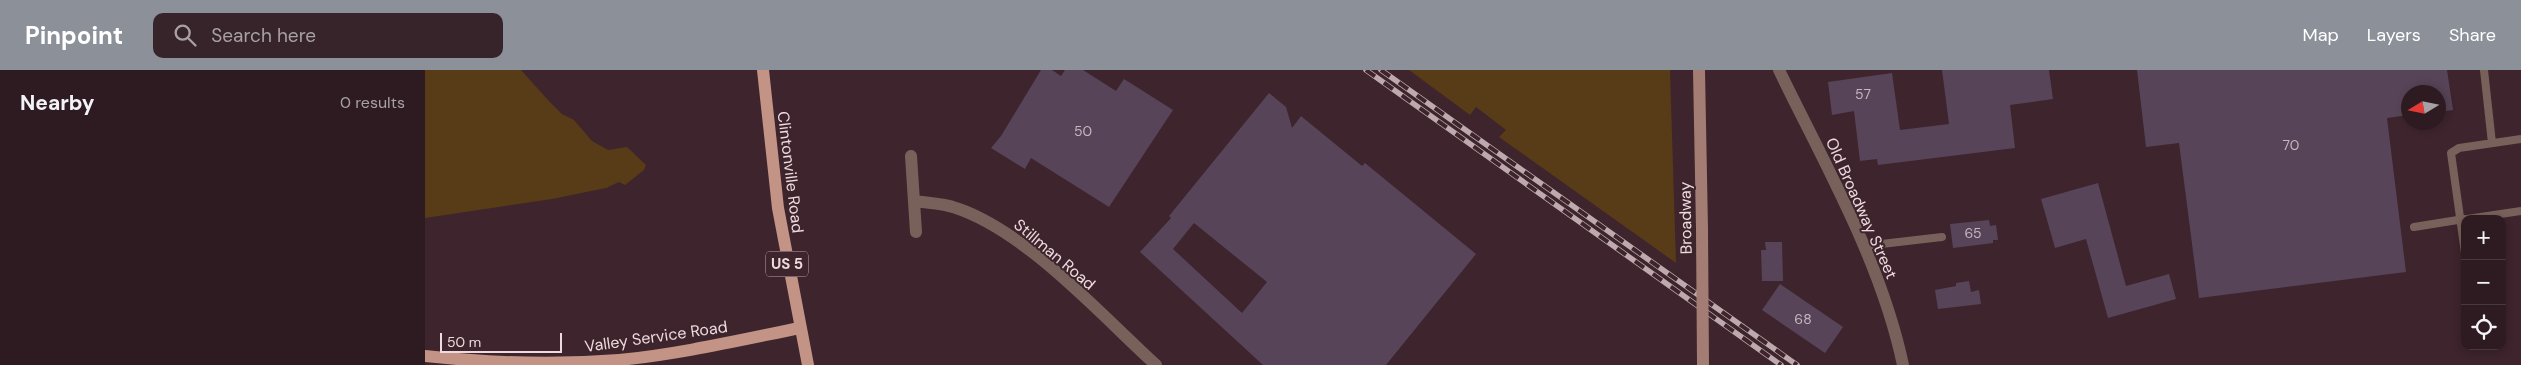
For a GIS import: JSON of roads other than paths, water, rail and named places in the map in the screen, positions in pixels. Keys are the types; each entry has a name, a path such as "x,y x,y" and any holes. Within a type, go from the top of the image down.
{"main road":[{"name":"Clintonville Road","path":"763,70 777,199 808,365"},
{"name":"Broadway","path":"1699,70 1703,365"},
{"name":"Valley Service Road","path":"425,356 511,363 591,362 667,354 800,328"}],"street":[{"name":"Old Broadway Street","path":"1779,70 1864,246 1886,304 1903,365"},
{"path":"911,156 916,232"},
{"name":"Stillman Road","path":"914,201 955,207 998,228 1041,259 1156,365"}],"lane":[{"path":"2484,70 2492,143"},
{"path":"2463,215 2451,153 2459,148 2521,139"},
{"path":"2492,215 2521,211"},
{"path":"2414,227 2461,219"},
{"path":"1864,246 1942,237"}],"railway":[{"path":"1366,70 1781,365"},
{"path":"1381,70 1797,365"}]}
